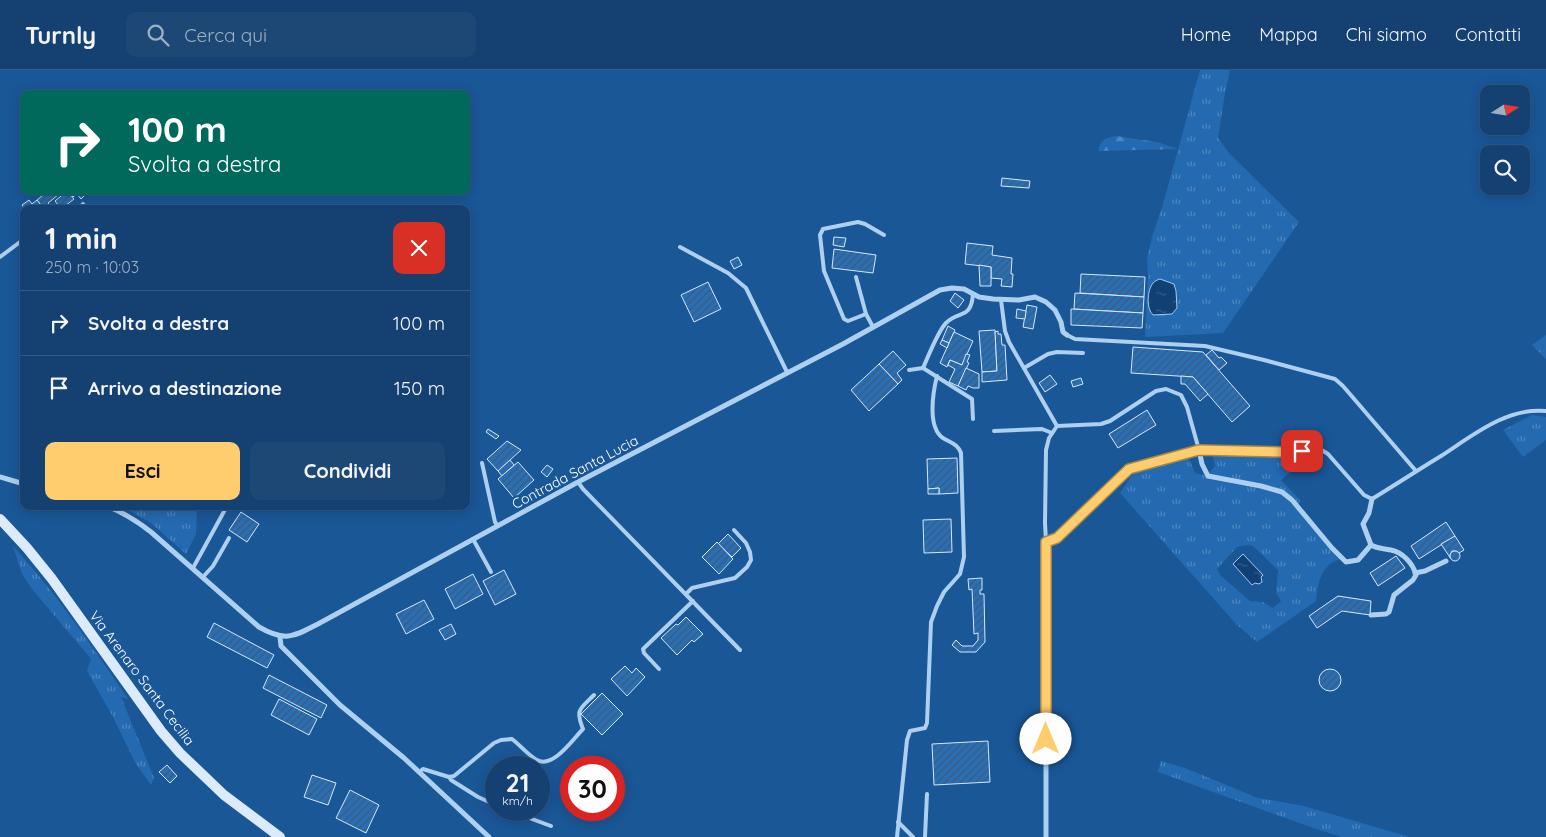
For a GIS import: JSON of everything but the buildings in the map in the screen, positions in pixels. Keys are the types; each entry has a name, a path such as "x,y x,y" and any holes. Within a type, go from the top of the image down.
{"street":[{"name":"Contrada Santa Lucia","path":"280,636 284,637 300,633 318,624 578,482 692,424 940,290 964,289 979,297 1000,300 1019,300 1035,297 1046,302 1055,310 1063,332 1066,335"},
{"path":"1199,450 1202,464 1208,476 1282,492 1292,500 1346,562 1358,560 1371,545"},
{"path":"0,477 20,483"},
{"path":"1371,615 1389,612 1394,595 1413,580 1416,573 1415,569 1401,554 1371,545 1363,524 1369,512 1372,499"},
{"path":"116,510 137,521 259,627 280,636 281,646 340,705 419,772 490,837"},
{"name":"Via Arenaro Santa Cecilia","path":"0,520 27,548 52,579 161,731 180,753 224,795 280,837"},
{"path":"1046,542 1046,837"},
{"path":"1416,573 1425,571 1446,560"}],"lane":[{"path":"866,314 848,320 844,319 824,271 820,235 823,229 858,222 884,235"},
{"path":"0,257 20,242"},
{"path":"680,248 728,274 746,288 787,372"},
{"path":"856,277 866,314 873,327"},
{"path":"923,368 944,324 951,318 962,315 968,310 972,303 973,294"},
{"path":"1000,300 1005,331 1009,342 1057,426"},
{"path":"1066,335 1075,339 1205,346 1335,379 1416,471"},
{"path":"1024,368 1048,354 1057,352 1083,353"},
{"path":"909,370 923,368 972,399 973,419"},
{"path":"897,837 907,740 910,732 925,728 927,723 931,622 944,592 960,574 964,557 961,453 952,441 942,437 937,431 932,405 933,389 937,376"},
{"path":"1057,426 1101,424 1110,421 1156,391 1166,388 1180,395 1187,407 1199,450"},
{"path":"1057,426 1049,438 1046,450 1046,542 1057,538 1129,469 1199,450 1283,452 1320,449 1328,454 1364,495 1372,499 1489,425 1534,410 1546,411"},
{"path":"994,432 1042,429 1052,433"},
{"path":"482,463 495,522 498,526"},
{"path":"578,482 740,650"},
{"path":"193,568 225,510"},
{"path":"686,594 692,588 735,578 747,567 751,560 750,552 746,543 734,530"},
{"path":"203,577 213,566 229,538"},
{"path":"473,539 491,572"},
{"path":"659,669 644,653 643,649 693,601"},
{"path":"449,777 454,776 494,743 501,740 512,740 538,760 547,762 556,757 583,729 578,716 579,711 594,695"},
{"path":"419,772 423,769 449,777 485,800"},
{"path":"925,837 927,794"},
{"path":"538,821 551,826"},
{"path":"898,822 913,837"}],"green space":[{"path":"1200,70 1230,70 1218,138 1229,153 1299,222 1223,333 1145,337 1147,259"},
{"path":"1116,136 1157,142 1178,149 1098,151 1100,144 1104,140"},
{"path":"1546,335 1546,359 1532,345"},
{"path":"1532,415 1546,417 1546,440 1523,457 1503,430"},
{"path":"1212,453 1289,455 1296,467 1281,480 1300,500 1298,506 1340,559 1330,564 1323,572 1319,582 1316,601 1257,642 1237,625 1120,493 1132,475 1152,467 1189,458 1195,473 1202,475 1210,472 1215,466","holes":["1253,546 1278,570 1276,593 1281,601 1273,608 1263,602 1250,601 1221,576 1217,569 1237,547"]},
{"path":"128,510 197,510 196,534 186,554 151,523"},
{"path":"13,546 59,601 128,699 121,697 154,778 151,785 136,764 113,717 87,671 91,659 32,589 22,574"},
{"path":"1161,761 1185,768 1258,798 1304,806 1409,837 1343,837 1316,829 1158,772"}],"water":[{"path":"1160,279 1174,284 1177,308 1172,314 1153,315 1149,308 1149,290 1153,283"},
{"path":"1243,554 1263,575 1261,577 1262,582 1259,584 1255,583 1252,585 1233,564"}],"route":[{"path":"1046,739 1046,542 1057,538 1129,469 1199,450 1302,451"}]}
